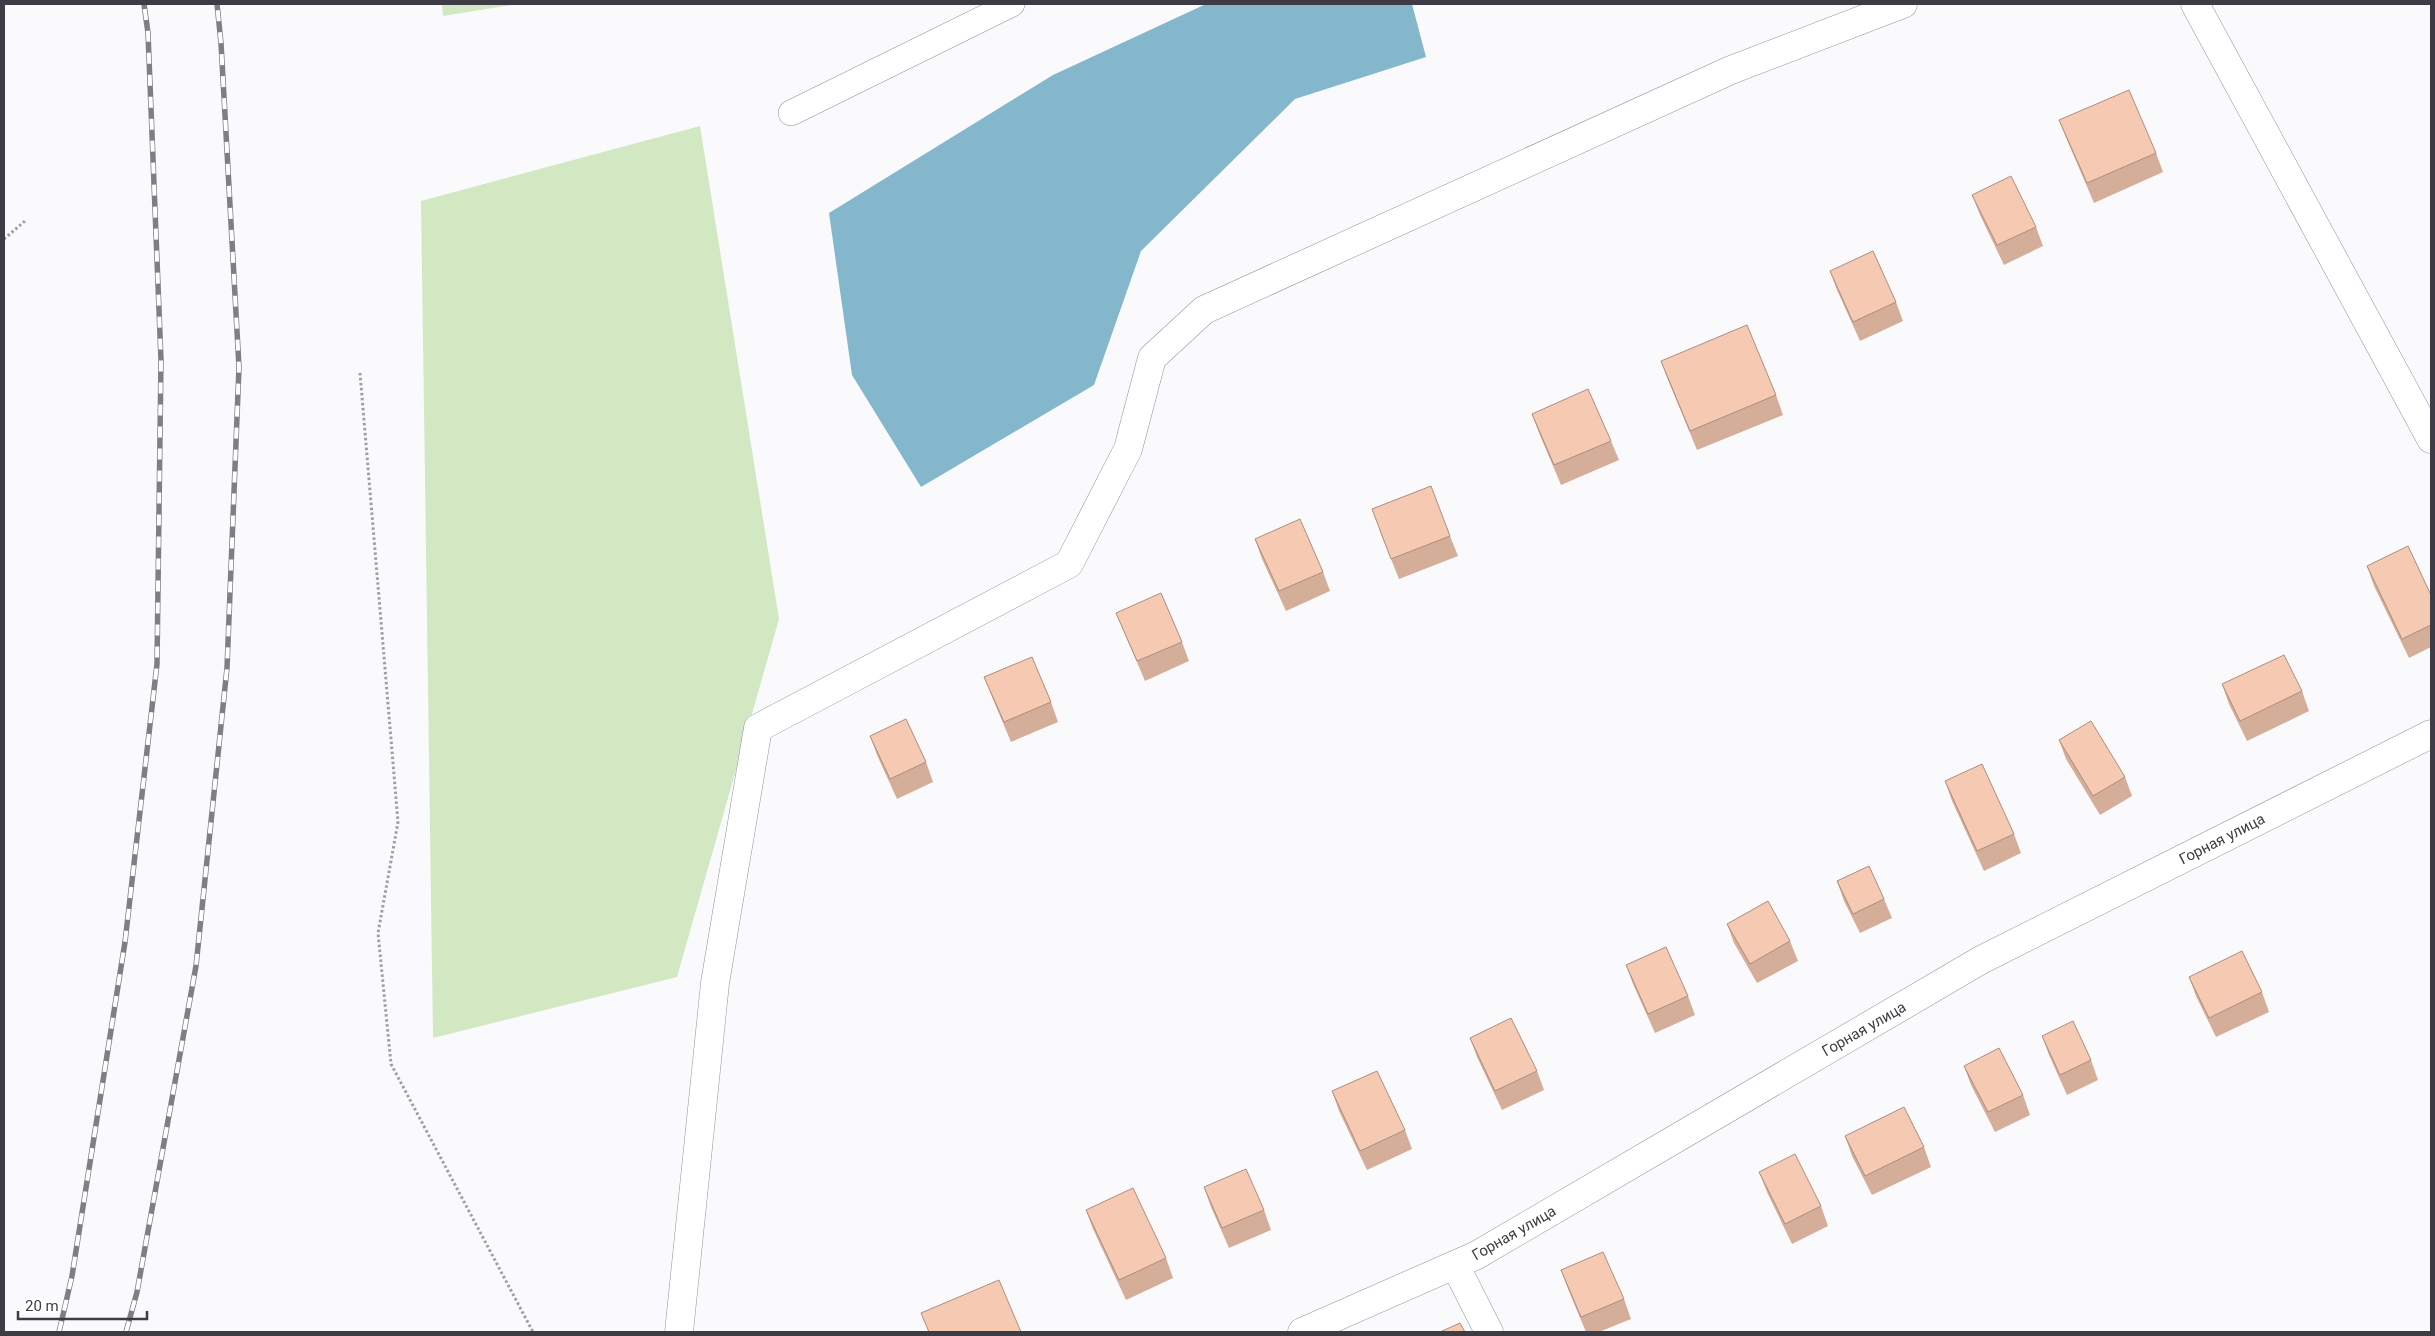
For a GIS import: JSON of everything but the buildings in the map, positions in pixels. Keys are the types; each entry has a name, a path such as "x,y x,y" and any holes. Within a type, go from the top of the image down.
{"street":[{"path":"680,1332 715,983 758,728 1069,564 1128,449 1152,358 1204,310 1731,70 1902,4"},
{"path":"2195,4 2431,439"},
{"name":"Горная улица","path":"1302,1332 1477,1255 1981,960 2431,734"},
{"path":"1455,1265 1489,1332"}],"lane":[{"path":"791,113 1012,4"}],"path":[{"path":"4,239 25,221"},
{"path":"360,373 398,822 378,933 391,1064 533,1332"}],"green space":[{"path":"442,4 518,4 443,16"},
{"path":"700,126 779,619 677,977 433,1038 421,201"}],"water":[{"path":"1206,4 1412,4 1426,57 1295,99 1141,251 1094,385 921,487 852,375 829,213 1053,75"}],"railway":[{"path":"59,1332 72,1276 125,942 157,664 161,360 148,33 144,4"},
{"path":"126,1332 137,1292 196,966 227,668 239,367 221,43 217,4"}]}
